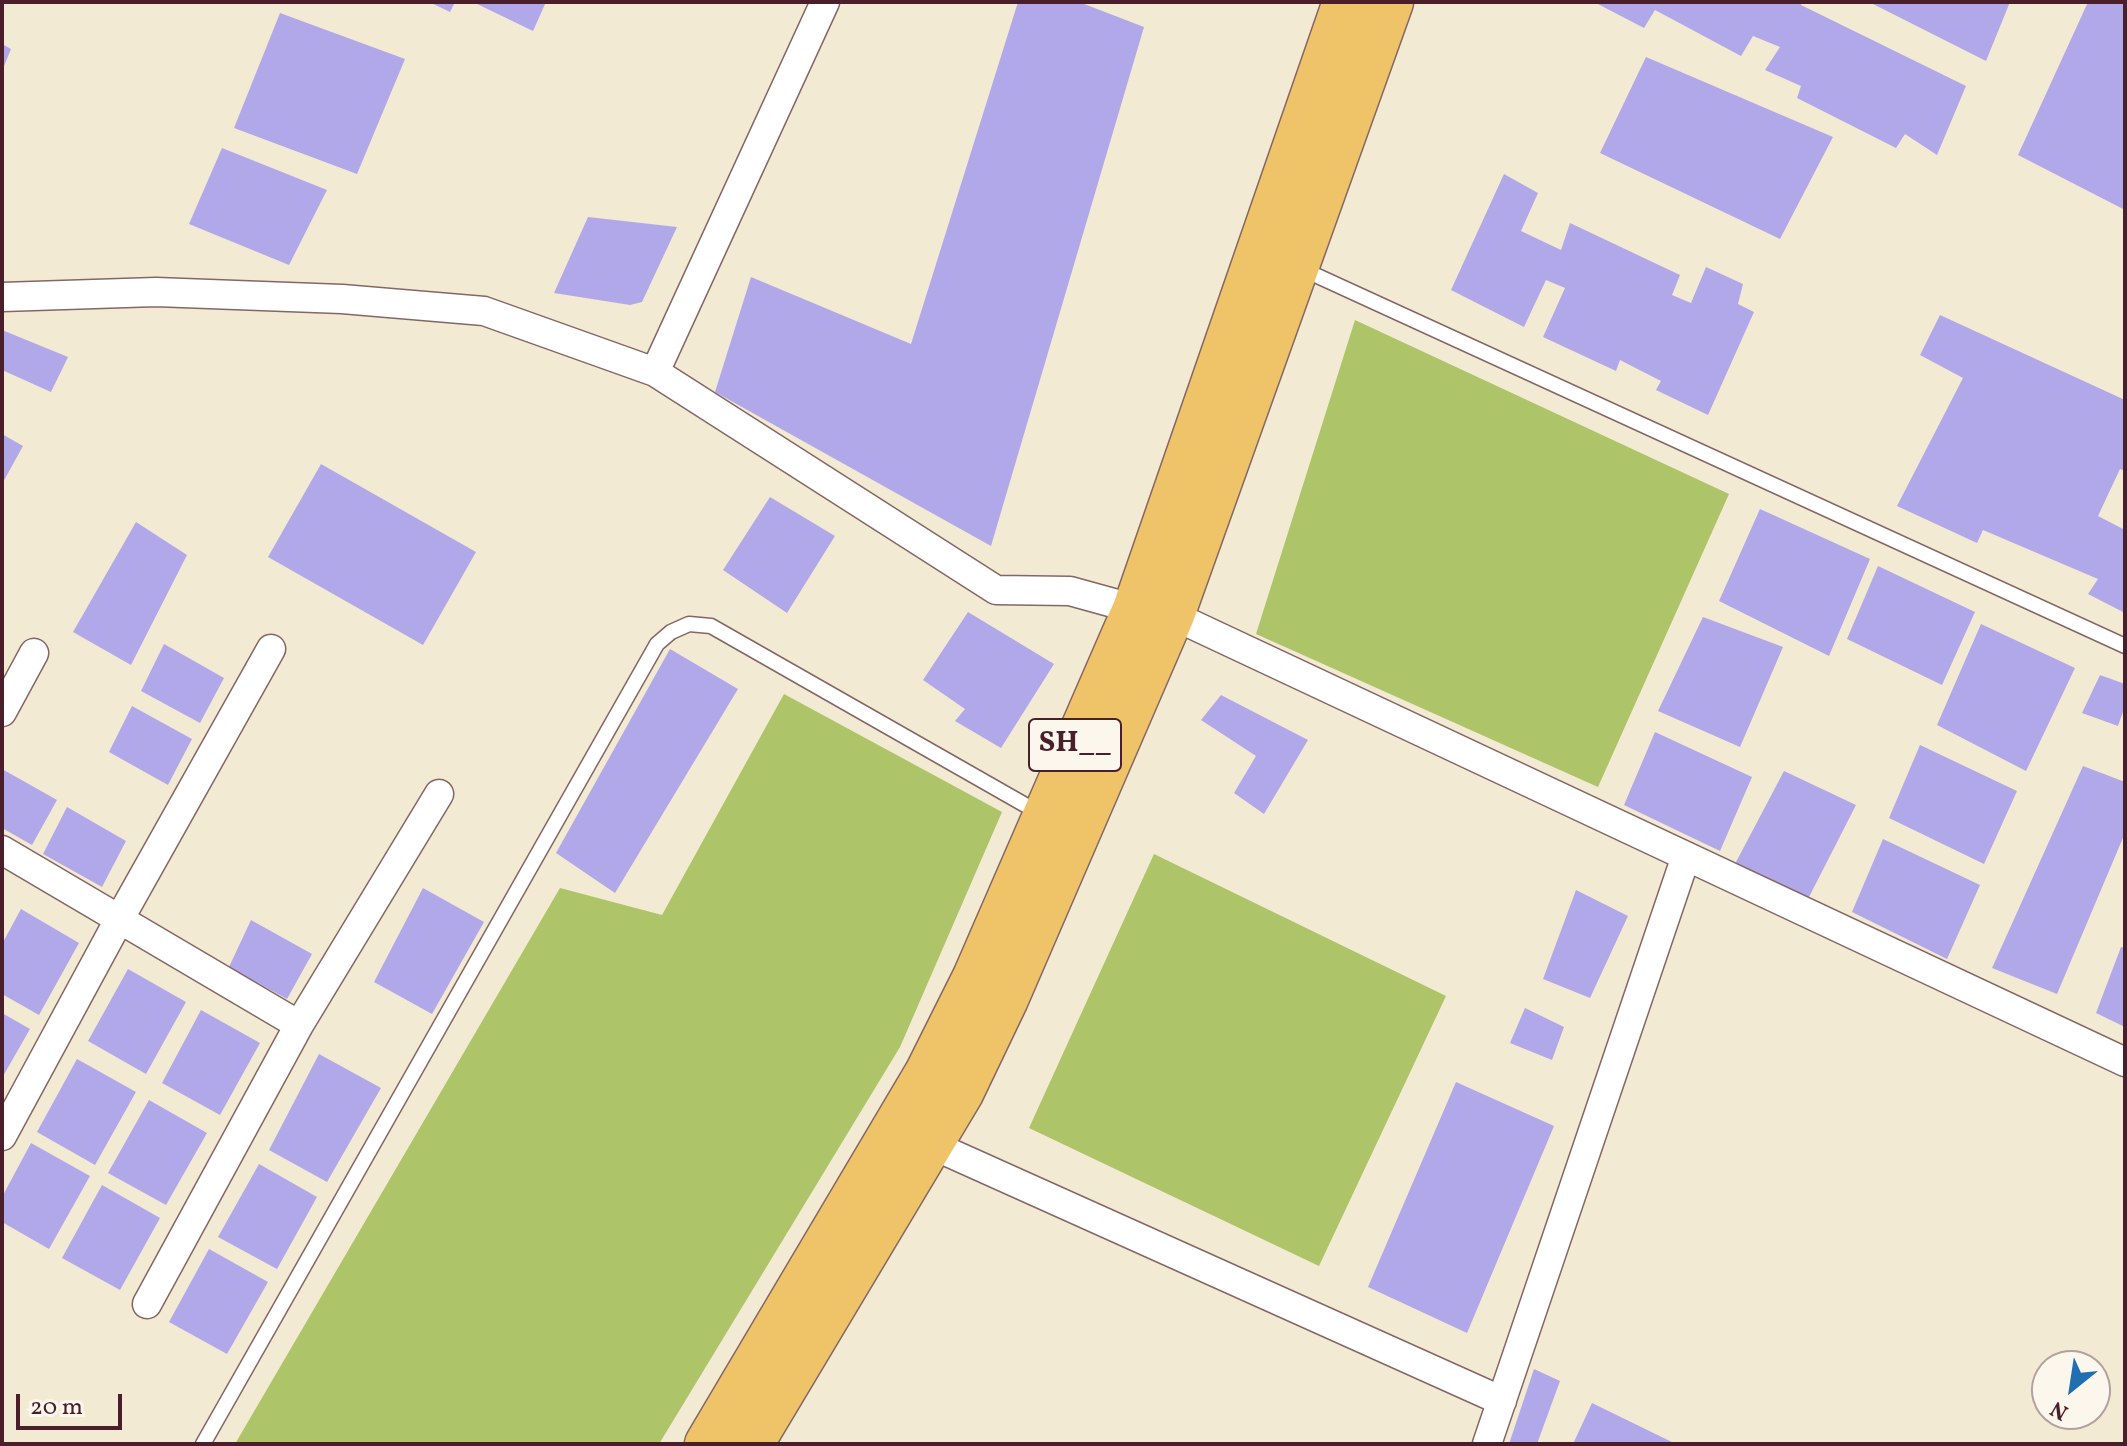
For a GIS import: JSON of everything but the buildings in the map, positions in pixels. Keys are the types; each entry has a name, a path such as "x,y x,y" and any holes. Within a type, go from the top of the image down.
{"main road":[{"name":"SH__","path":"707,1444 927,1073 975,977 1045,816 1153,612 1345,2"},
{"path":"751,1444 961,1093 1006,999 1153,612 1297,267 1391,2"}],"street":[{"path":"655,372 825,2"},
{"path":"2,297 156,292 342,299 484,311 655,372 996,590 1070,591 1153,612 1686,856 2125,1062"},
{"path":"2,1136 271,649"},
{"path":"2,712 34,653"},
{"path":"147,1304 299,1025 439,794"},
{"path":"2,850 299,1025"},
{"path":"1487,1444 1686,856"},
{"path":"930,1144 1502,1401"}],"lane":[{"path":"1297,267 2125,646"},
{"path":"203,1444 657,644 671,632 689,624 711,626 1045,816"}],"green space":[{"path":"1355,320 1729,494 1598,787 1256,634"},
{"path":"784,694 1002,812 900,1047 659,1444 235,1444 560,888 662,915"},
{"path":"1154,854 1446,996 1319,1266 1029,1128"}]}
